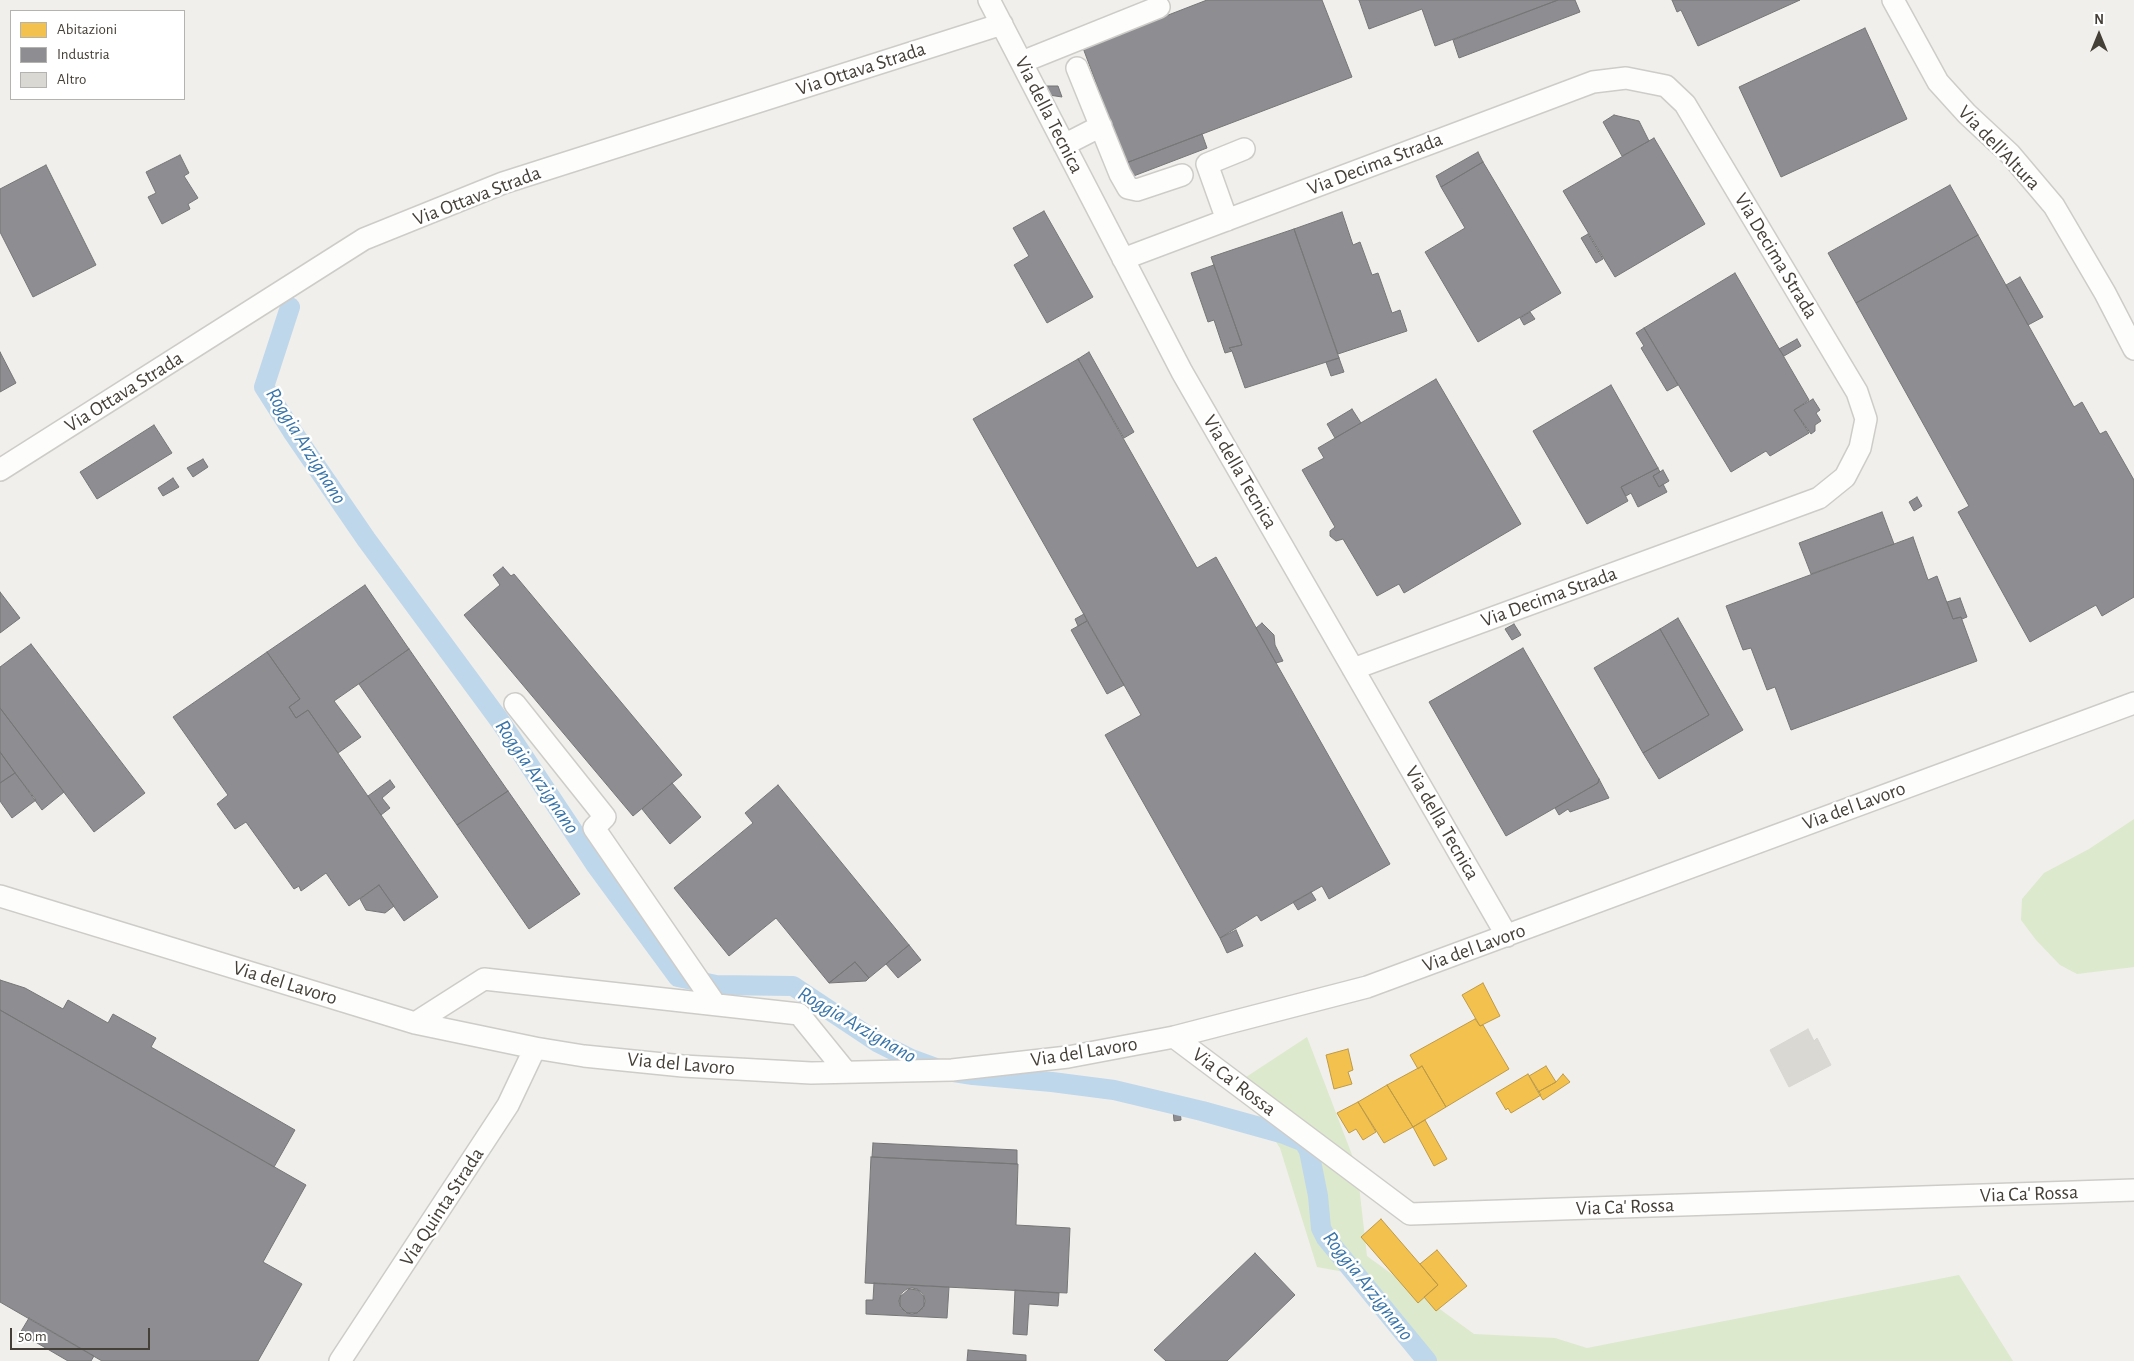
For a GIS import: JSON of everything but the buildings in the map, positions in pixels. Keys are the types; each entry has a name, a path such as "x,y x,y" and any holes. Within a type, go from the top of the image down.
{"street":[{"name":"Via della Tecnica","path":"989,0 1182,372 1507,936"},
{"name":"Via dell'Altura","path":"1893,0 1938,82 1961,108 2016,159 2054,206 2105,293 2134,348"},
{"path":"1022,62 1159,7"},
{"name":"Via Ottava Strada","path":"0,470 364,239 503,183 1002,24"},
{"path":"1078,68 1120,174 1128,188 1137,190 1182,175"},
{"name":"Via Decima Strada","path":"1123,258 1593,82 1626,78 1666,86 1685,104 1857,392 1866,419 1860,448 1845,477 1819,498 1353,669"},
{"path":"1064,145 1101,126"},
{"path":"1227,220 1207,164 1244,149"},
{"name":"Via del Lavoro","path":"0,896 415,1023 535,1048 584,1056 683,1066 811,1073 962,1069 1068,1057 1174,1037 1367,987 2134,703"},
{"path":"515,704 605,817 594,828 715,1004"},
{"path":"415,1023 484,978 715,1004 799,1014 846,1072"},
{"name":"Via Ca' Rossa","path":"1174,1037 1410,1214 2134,1190"},
{"name":"Via Quinta Strada","path":"340,1361 508,1105 535,1048"}],"green space":[{"path":"2134,819 2134,967 2077,974 2060,965 2036,940 2021,920 2022,899 2044,873 2089,849"},
{"path":"1307,1037 1357,1168 1367,1256 1474,1334 1555,1338 1587,1348 1959,1275 2013,1361 1422,1361 1350,1273 1317,1267 1280,1148 1237,1083"}],"waterway":[{"name":"Roggia Arzignano","path":"290,307 264,387 366,539 500,721 595,864 678,977 716,985 793,986 877,1042 911,1059 941,1070 1114,1090 1202,1111 1281,1133 1304,1142 1309,1151 1318,1196 1321,1228 1326,1238 1427,1361"}]}
